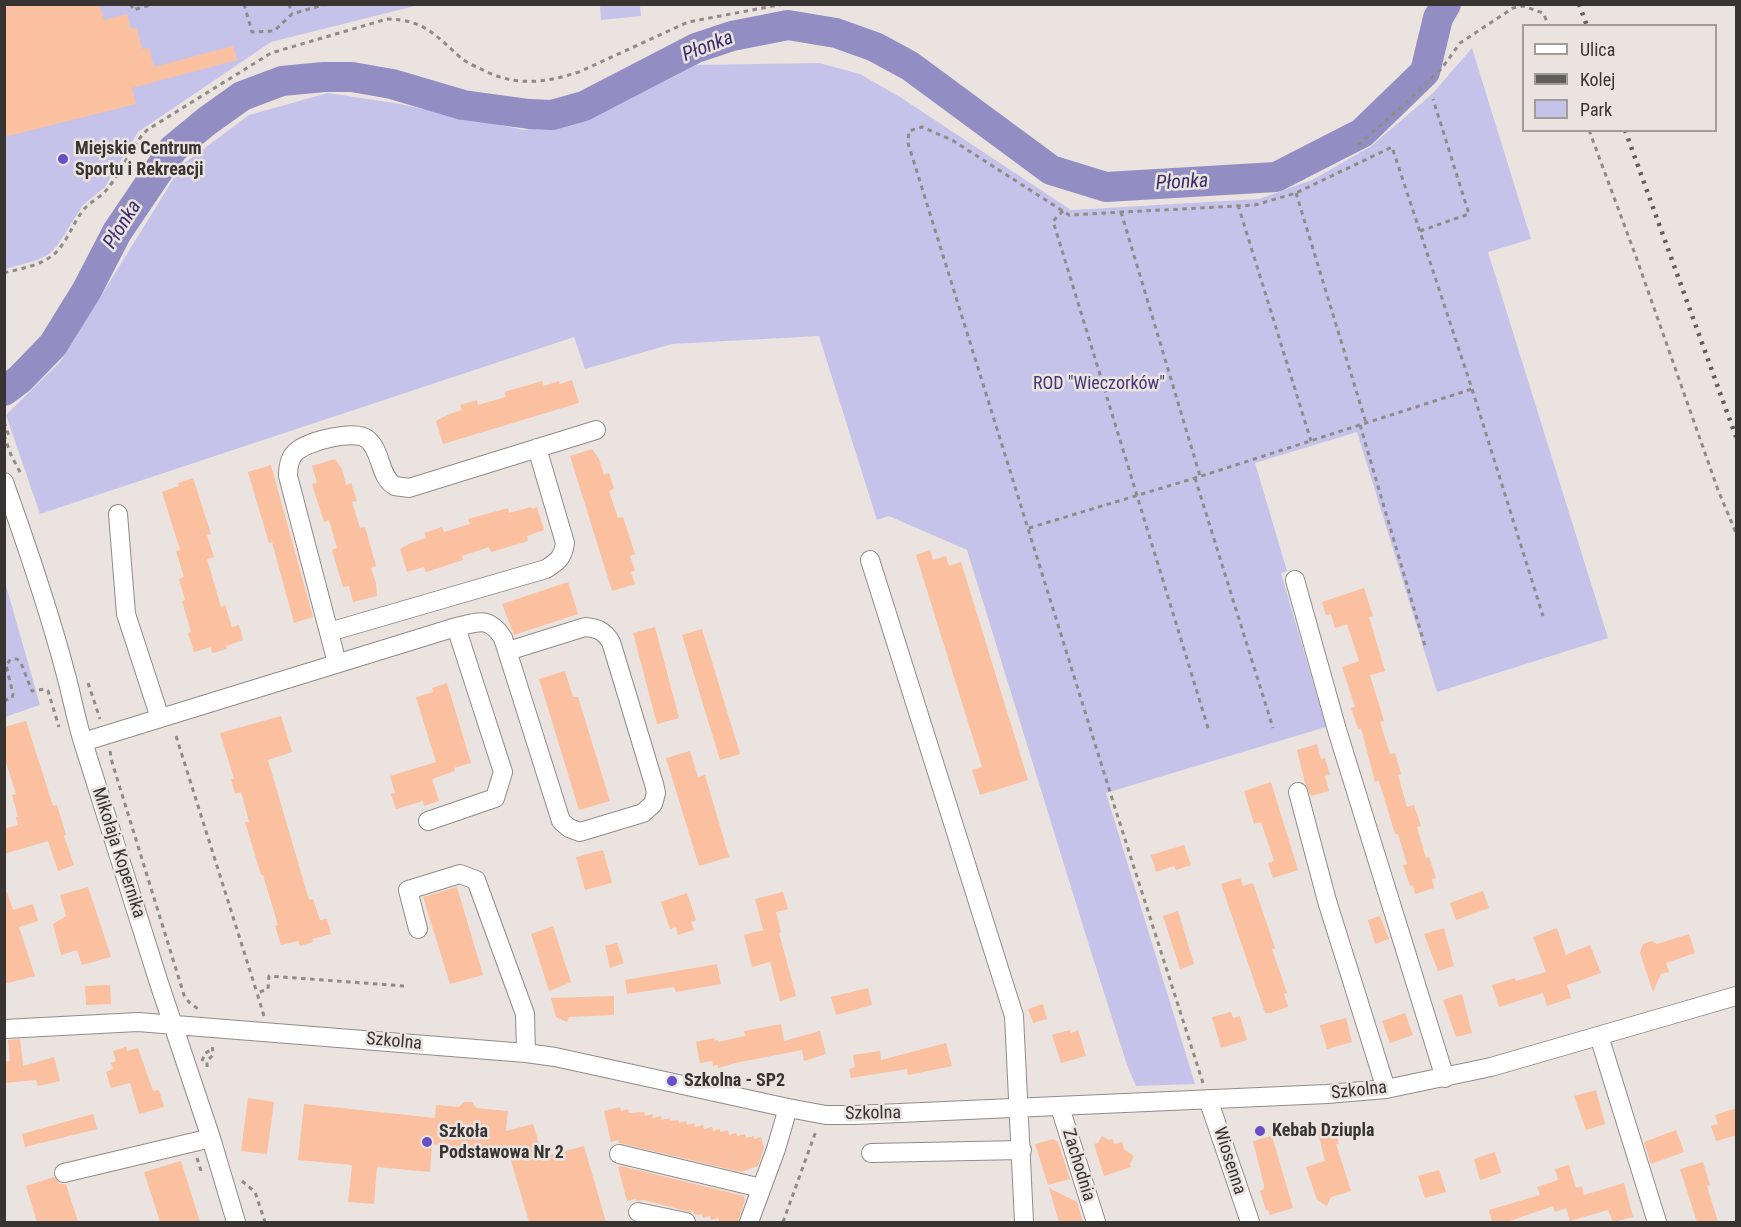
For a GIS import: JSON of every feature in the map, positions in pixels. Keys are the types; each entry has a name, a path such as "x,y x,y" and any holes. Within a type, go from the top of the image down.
{"street":[{"path":"337,663 288,476 289,462 296,451 308,445 359,434 375,447 387,478 394,485 409,488 596,430"},
{"path":"329,632 546,569 558,561 564,554 565,543 537,448"},
{"name":"Mikołaja Kopernika","path":"13,481 26,544 67,677 73,709 236,1222"},
{"path":"118,514 126,614 160,718"},
{"path":"870,560 1014,1016 1024,1222"},
{"path":"1295,580 1337,730 1445,1078"},
{"path":"83,742 456,627 488,622 497,629 508,651 561,821 569,828 580,832 643,813 653,804 656,793 611,642 605,633 596,628 585,627 508,651"},
{"path":"428,821 495,798 503,772 456,627"},
{"path":"1298,792 1327,901 1386,1089"},
{"path":"418,929 408,890 460,874 476,880 525,1014 526,1053"},
{"name":"Szkolna","path":"4,1029 138,1022 526,1053 566,1059 788,1108 826,1115 855,1115 1327,1094 1386,1089 1491,1067 1737,996"},
{"path":"1599,1036 1657,1222"},
{"name":"Wiosenna","path":"1208,1099 1250,1222"},
{"name":"Zachodnia","path":"1060,1107 1096,1222"},
{"path":"749,1222 776,1149 788,1108"},
{"path":"64,1173 211,1138"},
{"path":"871,1153 1022,1150"},
{"path":"619,1154 760,1188"},
{"path":"639,1212 686,1222"}],"path":[{"path":"131,4 133,10 154,4"},
{"path":"244,4 252,32 274,31 292,14 326,4"},
{"path":"289,4 292,14"},
{"path":"4,273 39,263 58,251 82,211 111,186 139,138 147,130 271,53 387,19 405,19 429,29 463,60 499,78 530,82 561,78 579,72 688,22 784,4"},
{"path":"1359,145 1442,68 1460,43 1513,8 1523,6 1543,13 1548,24"},
{"path":"1420,231 1469,214 1432,99"},
{"path":"1208,1099 908,143 909,131 922,127 952,140 1070,215 1255,205 1296,193 1392,147 1544,616"},
{"path":"1590,132 1718,490 1737,533"},
{"path":"1296,193 1366,423"},
{"path":"1239,206 1311,441"},
{"path":"1063,211 1053,221 1209,730"},
{"path":"1121,212 1200,476"},
{"path":"1029,528 1195,478 1472,389"},
{"path":"4,422 13,481"},
{"path":"1360,425 1425,645"},
{"path":"4,435 8,440"},
{"path":"1195,478 1273,728"},
{"path":"4,701 12,698 6,665 11,659 17,659 21,663 32,691 45,689"},
{"path":"85,678 105,735 184,995 189,1002 204,1011 219,1046 205,1053 204,1060 188,1065"},
{"path":"176,736 264,1018"},
{"path":"257,993 268,988 269,976 404,986"},
{"path":"210,1077 206,1064 213,1055 212,1027"},
{"path":"783,1222 818,1125"},
{"path":"238,1176 255,1192 265,1222"}],"green space":[{"name":"Miejskie Centrum Sportu i Rekreacji","path":"5,5 419,5 271,42 138,132 105,187 83,205 57,246 38,260 5,269"},
{"path":"600,5 640,5 641,16 601,20"},
{"name":"ROD \"Wieczorków\"","path":"1472,48 1531,239 1488,252 1608,638 1437,692 1357,432 1255,463 1287,571 1281,573 1326,727 1106,793 1195,1084 1136,1086 1127,1065 1087,939 967,550 889,516 877,520 819,336 672,344 585,369 574,337 40,514 6,415 60,362 182,165 249,115 328,93 395,103 524,130 595,117 696,65 819,63 860,74 900,97 1071,210 1259,199 1312,180 1370,147 1432,94"},
{"path":"5,582 40,705 4,717"}],"building":[{"path":"4,4 99,4 104,20 127,14 131,29 137,28 142,49 149,48 154,67 233,46 237,60 132,88 136,104 4,137"},
{"path":"572,380 579,403 443,444 436,421 462,410 460,405 477,400 478,405 506,397 504,392 542,381 544,386"},
{"path":"592,449 599,459 604,475 609,473 614,489 609,491 618,518 623,517 635,554 630,556 635,571 631,572 635,584 612,591 570,456"},
{"path":"335,459 342,469 346,485 351,483 357,501 352,502 360,528 365,527 376,566 371,568 377,596 353,602 349,586 343,587 332,550 337,548 329,520 324,522 312,484 317,483 312,466"},
{"path":"271,465 313,617 294,623 272,542 269,543 248,472"},
{"path":"193,478 211,534 207,535 214,557 207,559 221,607 225,605 232,627 239,625 243,640 226,646 227,649 212,653 211,647 194,652 188,633 191,632 182,601 185,600 179,579 184,577 176,551 180,550 162,492"},
{"path":"531,507 532,509 537,507 544,530 527,536 528,541 491,552 489,547 462,556 463,560 426,572 424,567 407,572 400,549 426,538 424,533 442,527 444,532 470,524 468,519 508,508 509,513"},
{"path":"930,550 933,560 946,556 949,566 961,562 1028,780 980,795 972,770 982,767 916,555"},
{"path":"568,582 578,614 514,635 502,604"},
{"path":"1364,588 1373,616 1369,617 1385,671 1370,675 1384,721 1380,722 1390,754 1395,753 1401,774 1398,775 1407,807 1414,805 1421,826 1417,827 1426,858 1429,857 1436,878 1432,879 1434,888 1415,894 1403,865 1407,864 1398,834 1395,834 1379,781 1375,782 1361,728 1358,729 1351,708 1355,707 1342,667 1359,661 1347,624 1335,628 1331,614 1326,615 1322,602"},
{"path":"655,627 679,718 657,724 633,633"},
{"path":"702,629 740,754 720,760 682,635"},
{"path":"565,671 573,697 578,697 610,801 579,810 539,679"},
{"path":"447,683 471,763 454,768 455,771 432,779 439,801 424,806 423,801 396,809 391,794 395,793 390,776 436,762 416,697 433,692 432,688"},
{"path":"281,716 292,752 268,760 309,900 313,899 320,920 327,919 331,934 312,939 313,942 300,946 298,941 281,945 275,926 278,925 245,822 249,822 241,792 235,794 231,779 234,779 220,733"},
{"path":"26,721 53,806 57,805 74,865 58,871 48,841 4,854 4,829 18,825 16,817 18,817 12,795 16,794 4,756 4,727"},
{"path":"1317,744 1321,759 1325,758 1330,775 1325,776 1329,791 1311,796 1305,783 1297,750"},
{"path":"690,751 698,777 705,775 729,857 699,866 666,758"},
{"path":"1271,782 1298,870 1273,878 1268,863 1274,861 1261,822 1254,824 1244,791"},
{"path":"1184,845 1191,865 1176,870 1174,866 1156,872 1151,855"},
{"path":"603,850 612,883 585,890 576,857"},
{"path":"1240,878 1243,886 1253,883 1275,948 1272,949 1287,993 1284,994 1288,1007 1270,1013 1265,1013 1221,884"},
{"path":"88,887 111,957 82,965 77,950 61,955 53,924 66,916 60,895"},
{"path":"457,887 483,975 450,984 423,897"},
{"path":"1483,891 1489,908 1456,920 1450,903"},
{"path":"7,892 13,910 33,904 38,921 19,927 35,976 4,984 4,893"},
{"path":"783,892 788,909 776,912 781,932 779,933 796,996 780,1001 770,962 752,967 744,935 763,930 755,899"},
{"path":"687,893 696,920 691,922 694,930 678,935 676,927 670,929 661,902"},
{"path":"1178,911 1194,964 1180,969 1163,916"},
{"path":"1380,916 1389,939 1375,944 1368,920"},
{"path":"553,926 571,982 549,991 531,934"},
{"path":"1444,928 1454,966 1438,971 1424,934"},
{"path":"1557,928 1566,955 1590,945 1601,973 1567,985 1571,998 1547,1006 1543,993 1499,1007 1492,985 1546,972 1533,937"},
{"path":"1689,934 1695,953 1666,963 1669,972 1661,974 1653,992 1640,953 1643,944 1652,941 1657,944"},
{"path":"617,943 624,963 610,968 605,946"},
{"path":"717,964 721,984 676,992 674,987 627,994 625,980"},
{"path":"110,985 111,1004 86,1005 85,986"},
{"path":"868,988 872,1005 836,1015 831,997"},
{"path":"1462,994 1472,1033 1456,1037 1443,1000"},
{"path":"614,996 614,1015 569,1017 567,1022 556,1017 551,998"},
{"path":"1043,1004 1047,1019 1033,1023 1028,1009"},
{"path":"1231,1012 1233,1018 1240,1016 1247,1040 1221,1048 1212,1017"},
{"path":"1405,1013 1413,1035 1390,1043 1382,1021"},
{"path":"1346,1018 1352,1042 1327,1049 1320,1025"},
{"path":"781,1024 784,1041 820,1031 826,1054 804,1061 802,1050 718,1068 718,1065 713,1066 712,1061 700,1063 696,1042 714,1038 718,1042 745,1036 744,1031"},
{"path":"1070,1030 1071,1033 1078,1030 1086,1056 1061,1063 1052,1035"},
{"path":"20,1039 23,1066 54,1057 60,1081 38,1086 36,1080 4,1083 4,1062 10,1061 8,1040"},
{"path":"946,1043 952,1066 908,1075 907,1069 851,1078 849,1069 855,1067 853,1055 880,1051 881,1060"},
{"path":"126,1047 127,1051 138,1048 153,1091 159,1090 164,1107 139,1114 130,1083 111,1088 106,1072 113,1069 111,1063 116,1061 113,1051"},
{"path":"1596,1090 1605,1124 1586,1130 1574,1096"},
{"path":"248,1098 274,1102 267,1154 241,1151"},
{"path":"464,1102 472,1102 476,1108 508,1111 506,1131 533,1124 543,1157 584,1146 606,1222 529,1222 508,1151 432,1144 430,1172 377,1167 374,1204 348,1202 352,1165 298,1160 304,1104 435,1118 436,1105 459,1107"},
{"path":"620,1107 621,1111 628,1109 629,1113 644,1112 645,1116 652,1114 653,1118 661,1116 662,1120 670,1118 670,1121 678,1120 679,1123 686,1121 687,1125 694,1123 695,1127 703,1125 704,1129 712,1127 713,1131 728,1130 729,1135 745,1134 746,1138 754,1136 754,1139 761,1137 764,1148 758,1166 741,1172 619,1143 618,1140 611,1142 604,1111"},
{"path":"1737,1108 1737,1135 1716,1141 1711,1126 1718,1124 1715,1115"},
{"path":"93,1114 97,1129 25,1147 22,1134"},
{"path":"1333,1125 1339,1144 1336,1144 1351,1191 1331,1197 1327,1206 1317,1200 1306,1167 1325,1161 1317,1129"},
{"path":"1676,1130 1684,1152 1651,1164 1644,1142"},
{"path":"1102,1136 1109,1140 1113,1139 1114,1144 1122,1142 1124,1149 1134,1156 1131,1167 1104,1176 1094,1144 1098,1143"},
{"path":"1272,1136 1293,1208 1270,1215 1260,1191 1264,1189 1264,1185 1253,1141"},
{"path":"1053,1139 1058,1142 1070,1179 1048,1185 1035,1144"},
{"path":"1495,1152 1501,1173 1480,1180 1474,1159"},
{"path":"181,1161 200,1222 160,1222 144,1172"},
{"path":"1703,1162 1710,1185 1707,1186 1718,1222 1697,1222 1680,1169"},
{"path":"1569,1165 1576,1188 1582,1186 1584,1195 1624,1183 1633,1217 1613,1222 1608,1210 1570,1221 1566,1208 1555,1212 1553,1206 1507,1222 1492,1222 1489,1210 1540,1195 1537,1187 1558,1180 1555,1169"},
{"path":"618,1167 744,1196 745,1200 738,1221 720,1222 718,1218 711,1220 710,1216 703,1218 702,1214 695,1215 693,1211 644,1200 627,1201"},
{"path":"1439,1170 1446,1192 1425,1198 1418,1176"},
{"path":"54,1177 60,1184 66,1184 78,1222 37,1222 26,1186"},
{"path":"1049,1188 1077,1202 1083,1222 1059,1222"}],"waterway":[{"name":"Płonka","path":"4,391 20,379 53,345 87,290 117,232 173,149 242,96 282,81 352,77 392,84 463,105 552,115 584,106 696,48 732,36 788,25 836,33 875,47 910,66 1051,170 1106,187 1276,177 1362,133 1425,72 1438,18 1446,4"}],"railway":[{"path":"1579,4 1586,24"},
{"path":"1626,132 1736,437"}],"place":[{"name":"Miejskie Centrum Sportu i Rekreacji","path":"63,159"},
{"name":"Szkolna - SP2","path":"672,1081"},
{"name":"Kebab Dziupla","path":"1260,1131"},
{"name":"Szkoła Podstawowa Nr 2","path":"427,1142"}]}
